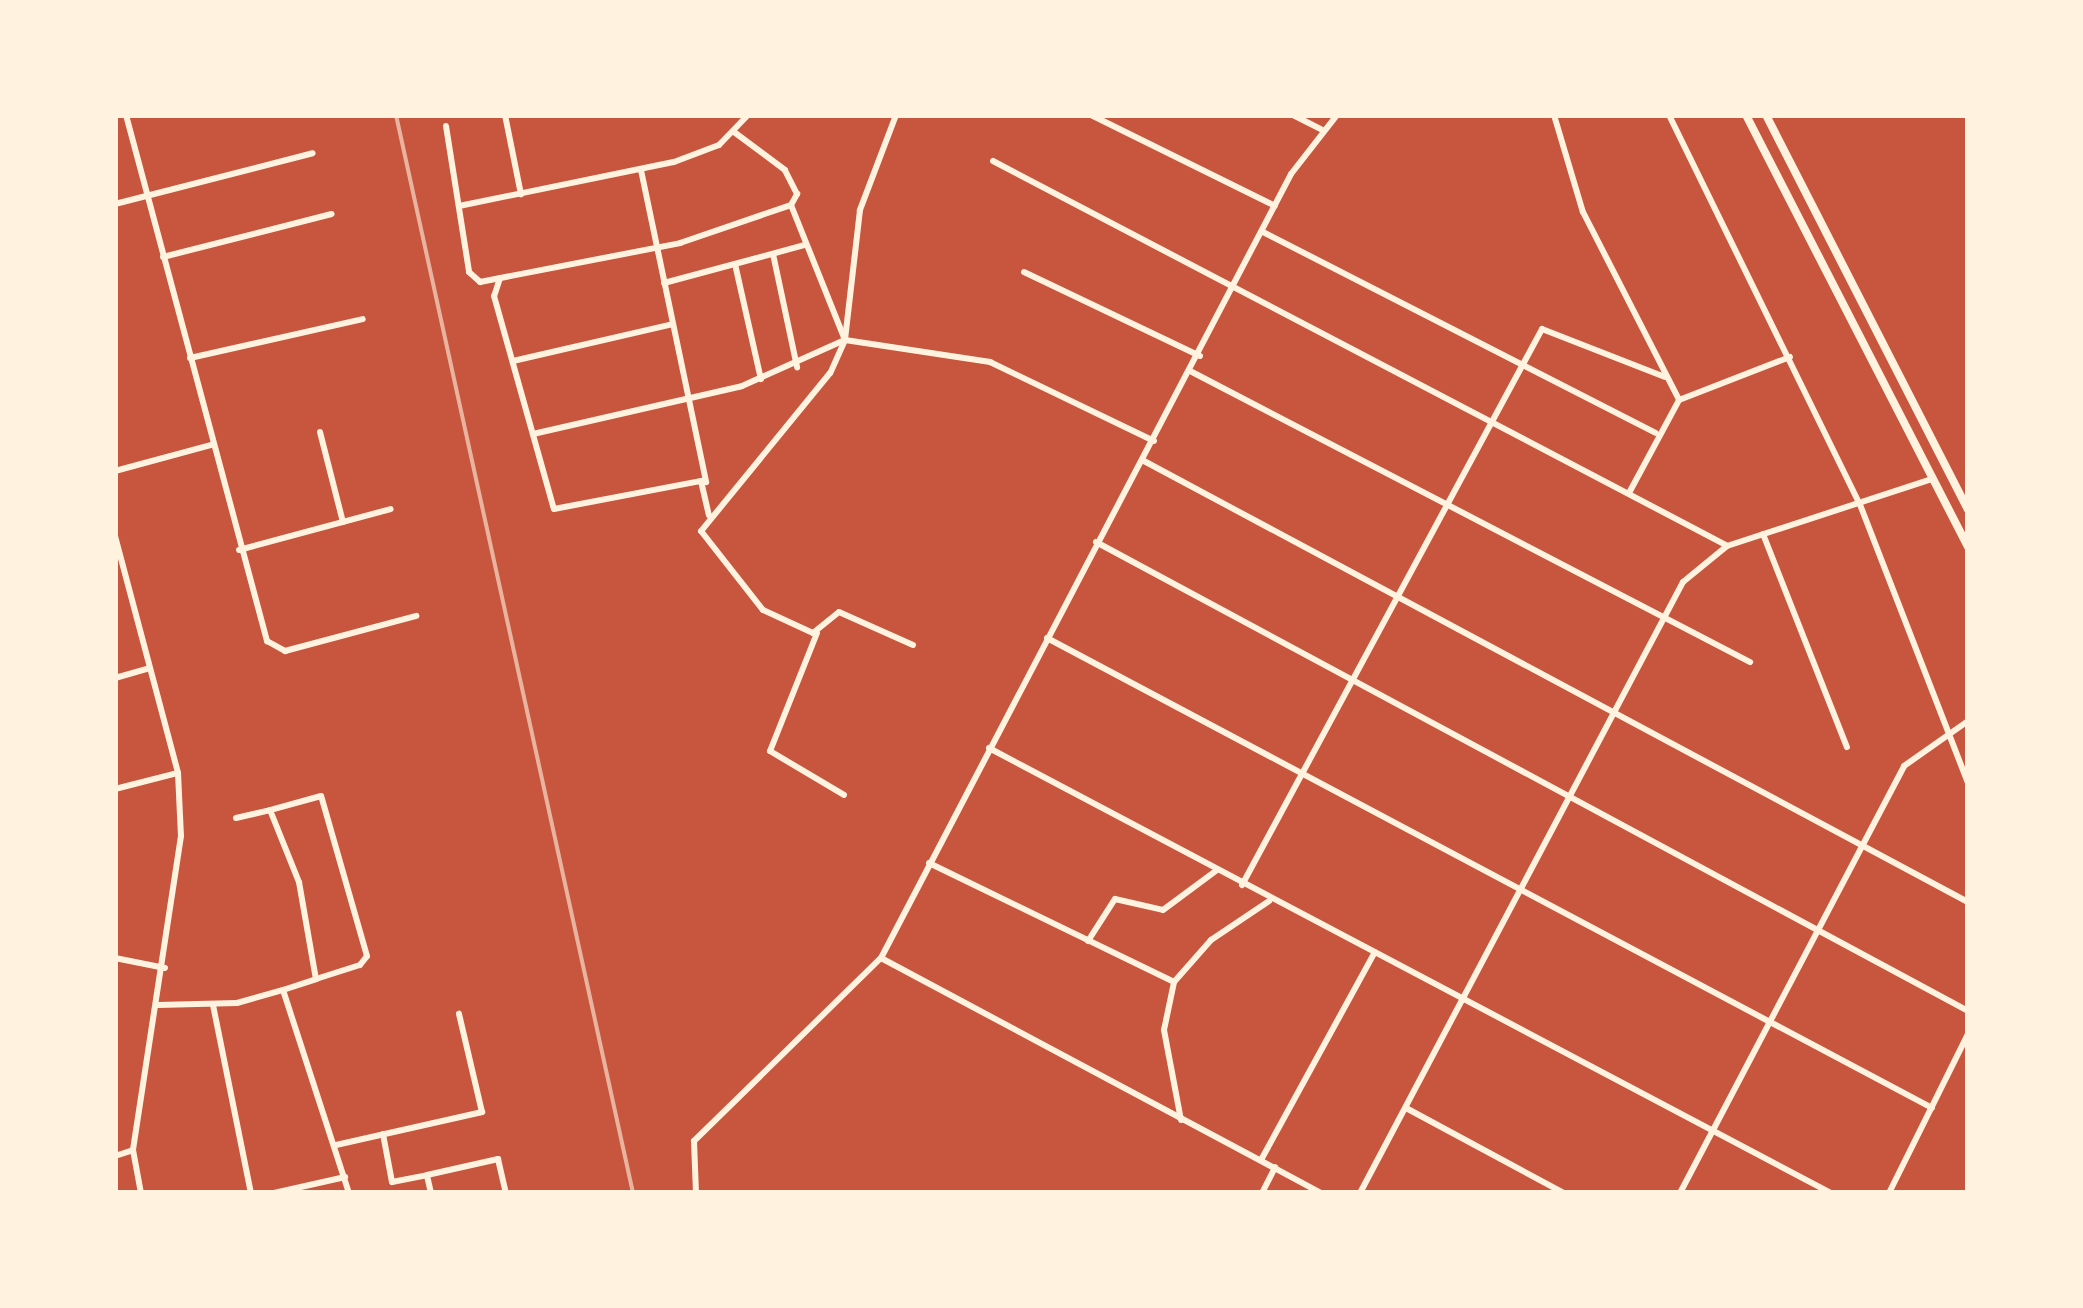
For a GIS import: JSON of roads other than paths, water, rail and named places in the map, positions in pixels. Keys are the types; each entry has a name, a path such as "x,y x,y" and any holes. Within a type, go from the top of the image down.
{"street":[{"path":"126,115 239,550 267,641 279,650 416,616"},
{"path":"506,115 521,194"},
{"path":"459,206 641,170 734,132 748,115"},
{"path":"710,516 830,373 846,340 860,210 896,115"},
{"path":"1091,115 1275,206"},
{"path":"1293,115 1323,130"},
{"path":"696,1193 694,1141 881,958 1096,542 1192,372 1275,206 1323,130 1337,115"},
{"path":"1554,115 1583,212 1678,400"},
{"path":"1669,115 1860,502 1951,729 1968,783"},
{"path":"1746,115 1968,546"},
{"path":"1766,115 1968,510"},
{"path":"446,126 471,278 500,278 656,248 791,204"},
{"path":"734,132 786,170 791,204 805,245 846,340"},
{"path":"115,204 313,153"},
{"path":"993,160 1495,419 1727,546"},
{"path":"641,170 706,486 710,516 704,540 740,588 763,610 817,633"},
{"path":"163,257 332,214"},
{"path":"1263,232 1656,434"},
{"path":"664,283 805,245"},
{"path":"773,254 796,366"},
{"path":"735,264 762,379"},
{"path":"1024,272 1200,356"},
{"path":"500,278 494,296 554,508 706,486"},
{"path":"190,358 364,319"},
{"path":"512,361 673,324"},
{"path":"1242,885 1298,774 1449,507 1523,363 1549,325 1666,377"},
{"path":"533,434 762,379 846,340 990,362 1154,440"},
{"path":"1629,492 1656,434 1678,400 1790,356"},
{"path":"1192,372 1662,621 1750,662"},
{"path":"320,432 343,522"},
{"path":"115,471 211,445"},
{"path":"1144,461 1866,844 1968,902"},
{"path":"1360,1193 1575,796 1683,582 1727,546 1932,480"},
{"path":"239,550 390,509"},
{"path":"1764,534 1847,747"},
{"path":"115,536 178,774 178,888 133,1150 140,1193"},
{"path":"1096,542 1575,796 1968,1011"},
{"path":"844,795 770,751 817,633 839,612 913,645"},
{"path":"1047,638 1298,774 1526,886 1932,1108"},
{"path":"115,678 150,668"},
{"path":"1680,1193 1904,766 1951,729 1968,721"},
{"path":"989,748 1711,1134 1832,1193"},
{"path":"115,788 178,774"},
{"path":"158,1005 213,1004 283,990 368,956 324,798 236,818"},
{"path":"270,810 302,897 316,979"},
{"path":"930,862 1174,982"},
{"path":"1088,941 1115,899 1163,910 1216,870"},
{"path":"1180,1120 1164,1030 1174,982 1210,940 1269,900"},
{"path":"1262,1160 1375,952"},
{"path":"115,958 165,968"},
{"path":"881,958 1321,1193"},
{"path":"283,990 350,1193"},
{"path":"213,1004 251,1193"},
{"path":"336,1145 482,1112 459,1014"},
{"path":"1888,1193 1968,1034"},
{"path":"1406,1108 1564,1193"},
{"path":"382,1134 392,1182 498,1159 506,1193"},
{"path":"115,1156 133,1150"},
{"path":"1262,1193 1275,1167"},
{"path":"426,1175 431,1193"},
{"path":"274,1193 345,1177"}],"railway":[{"path":"396,115 633,1193"}]}
